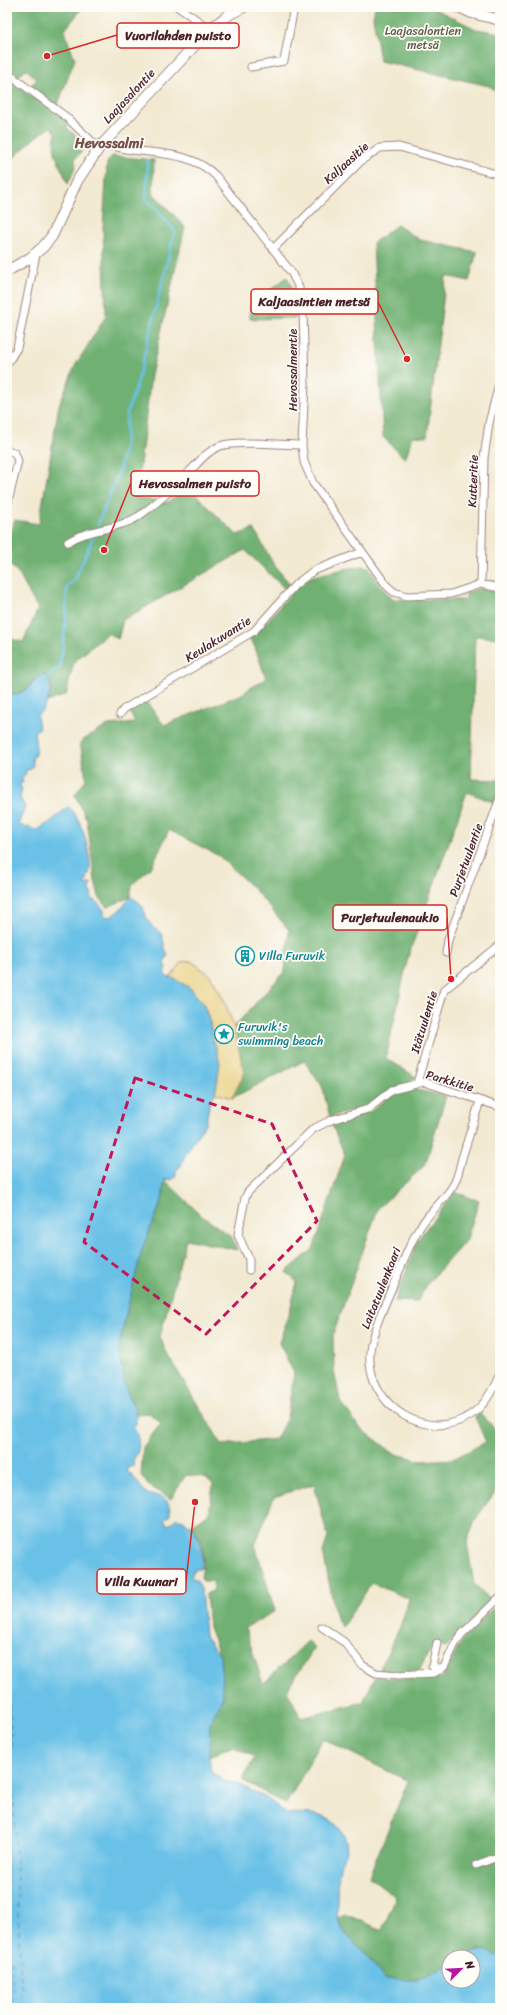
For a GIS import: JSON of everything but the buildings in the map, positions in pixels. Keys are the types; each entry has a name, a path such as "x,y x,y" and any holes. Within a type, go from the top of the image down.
{"main road":[{"name":"Laajasalontie","path":"7,271 36,254 52,236 77,181 102,145 228,11 244,7"},
{"path":"459,7 472,13 500,20"}],"street":[{"path":"178,7 210,29"},
{"path":"251,67 284,61 294,7"},
{"path":"7,73 102,145"},
{"name":"Hevossalmentie","path":"102,145 184,156 203,165 216,176 295,278 302,302 305,368 302,445 304,462 313,483 387,586 400,594 418,596 451,594 481,584"},
{"name":"Kaljaasitie","path":"273,249 362,160 380,148 399,147 500,175"},
{"path":"7,364 17,348 36,254"},
{"name":"Kutteritie","path":"481,584 484,458 489,423 500,380"},
{"path":"68,542 80,536 117,526 140,515 176,484 205,455 220,446 234,444 302,445"},
{"path":"7,450 15,453 18,461 7,506"},
{"name":"Keulakuvantie","path":"120,714 124,709 136,701 254,631 295,585 306,575 327,564 346,559 362,552"},
{"path":"481,584 500,588"},
{"name":"Purjetuulentie","path":"446,953 448,940 500,798"},
{"name":"Itätuulentie","path":"418,1083 444,990 500,945"},
{"name":"Parkkitie","path":"418,1083 424,1082 500,1107"},
{"path":"249,1270 249,1259 238,1235 245,1198 248,1192 313,1129 331,1120 368,1109 392,1090 410,1087 418,1083"},
{"name":"Laitatuulenkaari","path":"480,1101 454,1184 416,1234 380,1318 371,1345 370,1369 374,1382 381,1396 397,1412 418,1421 441,1424 464,1418 482,1405 491,1392 500,1374"},
{"path":"322,1627 344,1642 362,1665 376,1673 398,1675 434,1673 440,1670 462,1634 500,1597"},
{"path":"437,1643 432,1666 440,1670"},
{"path":"476,1865 500,1856"}],"highlighted area":[{"path":"135,1078 272,1124 317,1221 206,1334 84,1242"}],"green space":[{"path":"7,7 83,7 64,31 75,59 57,107 30,86 37,79 26,69 19,76 7,69"},
{"name":"Laajasalontien metsä","path":"375,7 431,7 476,29 500,33 500,93 489,86 380,61 373,17"},
{"path":"7,77 21,85 27,93 39,100 68,122 67,128 87,145 75,159 76,166 68,184 55,153 54,147 56,133 51,127 37,136 7,164"},
{"path":"112,156 154,160 153,193 185,227 151,375 138,481 139,498 166,503 189,488 237,535 254,529 274,565 290,584 285,589 245,550 123,620 118,639 108,633 74,662 66,695 47,702 52,688 48,677 33,680 28,689 7,698 7,638 23,642 38,609 17,571 7,563 7,538 15,520 39,524 59,405 75,366 106,316 103,229 107,163"},
{"path":"397,225 420,240 477,252 469,281 446,276 427,437 413,436 405,459 383,437 373,243"},
{"path":"287,277 292,287 296,307 296,318 250,319 250,306"},
{"path":"361,566 369,567 381,586 392,599 466,600 466,593 480,588 500,592 499,638 475,636 471,779 500,780 500,798 498,804 467,792 408,957 386,1058 416,1077 407,1085 387,1097 364,1107 330,1117 322,1086 304,1061 232,1098 244,1074 234,1027 285,971 289,930 255,890 219,856 169,830 152,866 132,885 130,897 108,907 99,897 95,880 87,820 75,795 86,779 80,742 108,725 135,723 129,710 145,700 164,725 240,695 266,678 254,645 249,638 265,624 293,591 307,579 312,577"},
{"path":"411,1089 446,1096 425,1165 378,1208 333,1335 334,1371 340,1400 358,1426 393,1453 422,1461 453,1459 486,1442 475,1417 480,1413 500,1434 500,1482 498,1488 475,1520 467,1542 474,1584 492,1601 452,1640 446,1648 437,1643 432,1646 419,1671 398,1672 379,1670 400,1627 409,1599 372,1583 342,1627 336,1618 323,1552 328,1537 314,1484 274,1497 255,1545 275,1611 245,1628 263,1684 308,1641 315,1647 287,1690 301,1718 363,1702 375,1677 406,1679 442,1678 464,1637 497,1604 500,1607 500,1956 496,1956 481,1949 441,1949 441,1969 416,1980 384,1979 369,1957 345,1935 338,1919 345,1914 382,1930 396,1897 369,1876 408,1781 323,1739 286,1804 242,1780 255,1757 234,1747 209,1756 210,1722 223,1697 220,1656 209,1627 206,1594 214,1590 213,1581 203,1581 201,1577 204,1562 202,1544 191,1525 209,1513 213,1484 205,1477 186,1475 171,1499 148,1485 141,1475 143,1447 161,1423 149,1413 136,1414 125,1386 119,1348 142,1249 162,1200 165,1180 202,1216 232,1237 237,1250 186,1239 160,1337 166,1352 222,1445 276,1439 287,1418 294,1373 279,1343 290,1310 297,1282 286,1272 313,1249 345,1155 331,1123 371,1111 394,1093"},
{"path":"455,1192 479,1201 467,1239 428,1283 417,1302 395,1301 418,1239"}],"sand":[{"name":"Furuvik's swimming beach","path":"191,961 210,975 224,1000 234,1027 244,1074 232,1098 215,1093 218,1079 216,1047 213,1042 210,1023 203,1003 171,977 182,962"}],"water":[{"path":"44,675 48,677 50,681 50,692 44,708 37,715 39,729 34,731 36,749 34,757 32,757 33,765 31,769 25,771 26,774 22,778 23,783 21,782 20,787 22,788 20,798 25,807 18,825 26,828 29,827 36,831 68,807 73,811 85,836 90,870 86,882 84,883 85,885 91,883 90,889 93,902 95,900 104,910 104,916 111,917 123,907 130,897 140,903 149,922 162,937 168,955 164,962 167,967 164,973 169,978 171,977 190,988 203,1003 210,1023 213,1042 216,1047 220,1064 215,1093 210,1100 206,1122 185,1155 181,1166 176,1170 176,1175 172,1180 165,1179 162,1200 142,1249 119,1348 125,1386 136,1414 136,1424 133,1426 139,1443 138,1452 133,1460 134,1466 129,1467 126,1471 148,1494 164,1498 170,1507 170,1515 164,1520 168,1525 177,1518 184,1521 195,1532 201,1546 201,1569 194,1569 191,1578 196,1579 201,1589 205,1636 220,1656 223,1697 210,1722 209,1756 211,1772 228,1782 237,1783 268,1799 287,1814 297,1813 317,1815 334,1823 340,1830 345,1839 347,1850 341,1865 338,1879 338,1919 343,1930 364,1952 384,1979 416,1980 441,1969 441,1989 481,1989 481,1951 488,1951 500,1956 500,2008 7,2008 7,698 25,690"}],"waterway":[{"path":"98,524 119,471 125,446 127,413 137,384 175,231 146,198 148,160"},
{"path":"48,677 53,671 60,668 66,619 67,587 75,579 93,537"}],"ferry route":[{"path":"7,1642 22,2008"},
{"path":"7,1870 13,2008"}],"place":[{"name":"Vuorilahden puisto","path":"47,56"},
{"name":"Kaljaasintien metsä","path":"407,359"},
{"name":"Hevossalmen puisto","path":"104,550"},
{"name":"Villa Furuvik","path":"245,956"},
{"name":"Purjetuulenaukio","path":"451,979"},
{"name":"Furuvik's swimming beach","path":"224,1034"},
{"name":"Villa Kuunari","path":"195,1502"}],"district":[{"name":"Hevossalmi","path":"109,143"}]}
